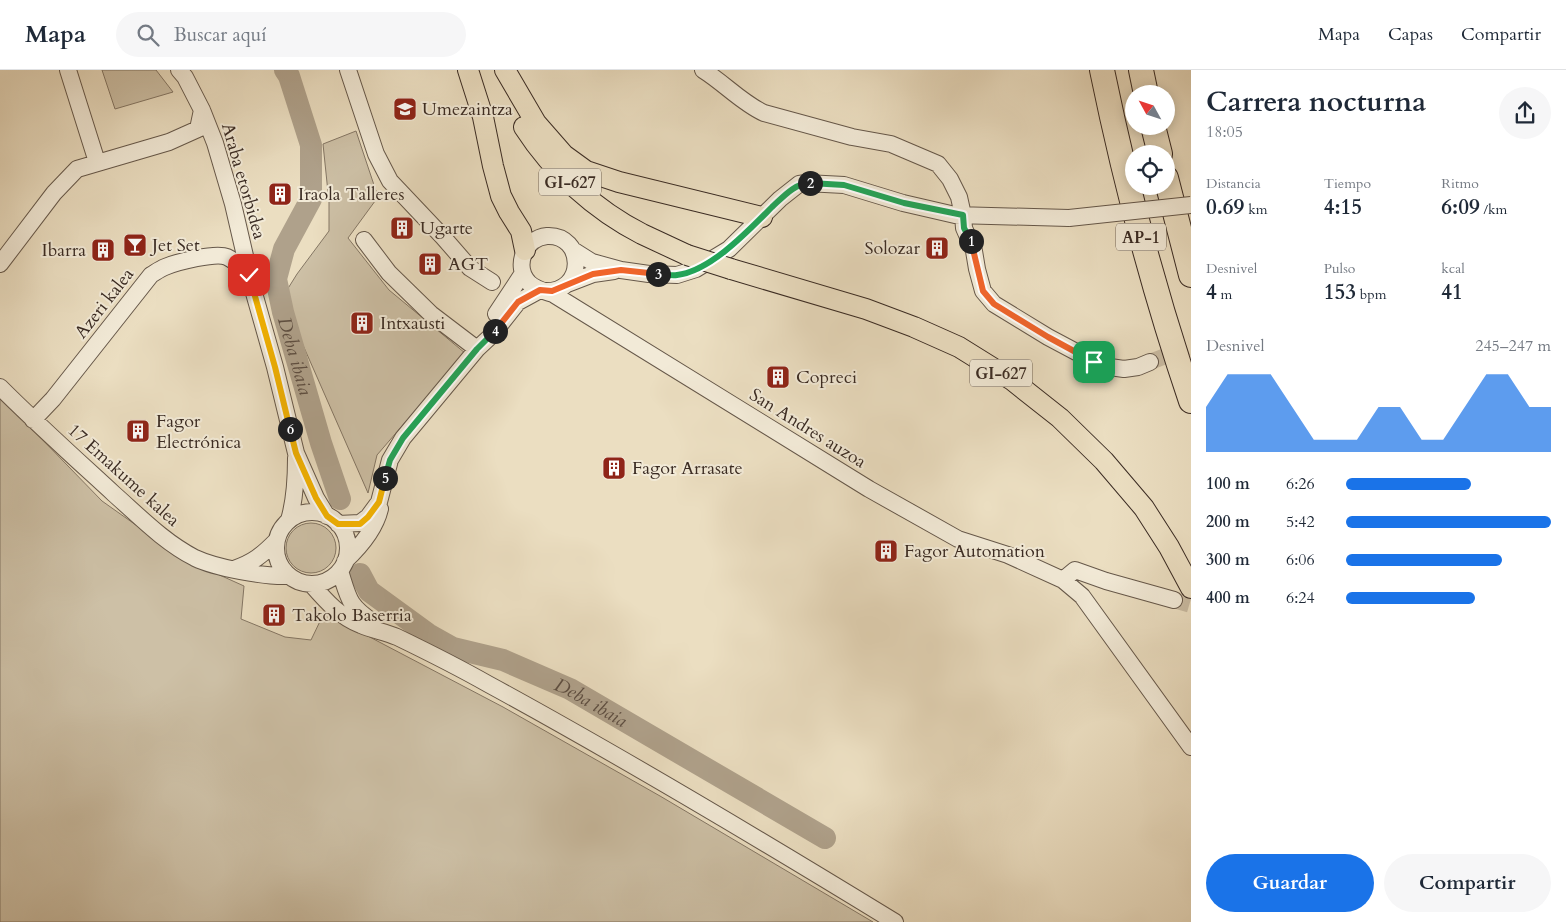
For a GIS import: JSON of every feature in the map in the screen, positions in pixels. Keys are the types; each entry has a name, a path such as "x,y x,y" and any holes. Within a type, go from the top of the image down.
{"highway":[{"name":"AP-1","path":"1102,70 1119,153 1151,276 1191,401"},
{"path":"1141,70 1144,85"},
{"name":"AP-1","path":"1170,195 1191,275"}],"main road":[{"path":"468,70 482,112 493,166 502,196 509,212 521,230 523,263"},
{"name":"GI-627","path":"490,70 508,104 550,162 576,188 608,213 641,233 687,255 866,309 914,327 959,347 1012,380 1060,418 1104,461 1144,508 1169,547 1191,588"},
{"path":"505,70 536,123 564,155 586,171 619,182 762,217"}],"street":[{"path":"68,70 97,162"},
{"name":"Araba etorbidea","path":"179,70 185,77 202,110 234,204 249,275 275,367 296,453 316,498 333,520"},
{"path":"348,70 376,154 390,181 470,268 492,282 500,298 501,306"},
{"path":"703,70 719,80 754,109 764,114 852,137 891,144 938,164 950,179 959,197 964,228 974,252 983,291 994,304 1094,362 1124,369 1138,367 1150,362"},
{"path":"0,264 54,193 77,169 168,142 198,129 202,110"},
{"path":"572,250 592,262 621,270 677,275 696,269 729,249 780,199 799,184 844,185 904,203 963,215 1069,218 1191,205"},
{"path":"215,256 226,250 239,228"},
{"path":"234,569 260,557 276,541 283,526 298,515 318,513 333,520 360,524 368,517 379,502 390,460 403,438 477,349 492,335 518,302 542,290 552,291 560,289 573,278 576,269 576,259 566,243 558,238 549,236 539,238 531,243 523,263 501,306 481,337 477,349"},
{"path":"364,240 389,273 431,314 477,349"},
{"path":"215,256 226,257 235,262 249,275"},
{"name":"Azeri kalea","path":"36,417 53,399 151,275 163,268 178,263 215,256"},
{"path":"492,282 512,275 523,263"},
{"name":"San Andres auzoa","path":"523,263 528,282 553,294 869,489 958,539 1008,555 1063,580 1082,596 1191,747"},
{"path":"567,284 593,274 621,270"},
{"name":"17 Emakume kalea","path":"0,388 20,407 36,417 57,442 158,534 175,547 212,564 277,576 288,576"},
{"name":"Araba etorbidea","path":"289,520 295,487 296,453"},
{"path":"276,541 277,560 288,576 304,584 312,585 327,581 364,542 377,519 380,510 379,502"},
{"path":"333,520 342,530 347,542 347,555 342,566 349,600 358,612 394,636"},
{"path":"1063,580 1075,570 1106,581 1174,600"},
{"path":"312,585 328,604 348,619 394,636 445,660 522,702 834,884 895,922"}],"shaded area":[{"path":"102,70 156,70 173,92 115,109"},
{"path":"356,131 378,197 348,238 389,290 465,353 377,455 368,493 295,327 287,290 329,231 329,202 323,144"},
{"path":"0,396 102,501 184,559 244,586 241,619 285,637 311,640 324,613 503,707 660,796 873,922 0,922"},
{"path":"306,523 316,523 329,530 336,543 336,553 329,566 316,573 306,573 297,569 290,562 286,553 286,543 290,534 297,527"}],"waterway":[{"name":"Deba ibaia","path":"285,70 289,76 311,145 311,199 284,249 276,279 283,312 321,443 340,499"},
{"name":"Deba ibaia","path":"360,574 369,591 428,634 453,648 503,660 570,689 825,838"}],"tunnel":[{"path":"1150,362 1191,346"},
{"path":"1174,600 1191,605"}],"place":[{"name":"Umezaintza","path":"405,109"},
{"name":"Iraola Talleres","path":"280,194"},
{"name":"Ugarte","path":"402,228"},
{"name":"Jet Set","path":"135,245"},
{"name":"Solozar","path":"937,248"},
{"name":"Ibarra","path":"103,250"},
{"name":"AGT","path":"430,264"},
{"name":"Intxausti","path":"362,323"},
{"name":"Copreci","path":"778,377"},
{"name":"Fagor Electrónica","path":"138,431"},
{"name":"Fagor Arrasate","path":"614,468"},
{"name":"Fagor Automation","path":"886,551"},
{"name":"Takolo Baserria","path":"274,615"}],"route":[{"path":"249,275 275,367 296,453 316,498 327,516 338,524 360,524 373,511 379,502 390,460 403,438 518,302 540,290 552,291 560,289 567,284 593,274 621,270 677,275 696,269 729,249 780,199 799,184 832,183 844,185 904,203 955,215 963,215 964,228 971,241 983,291 994,304 1094,362"}]}
